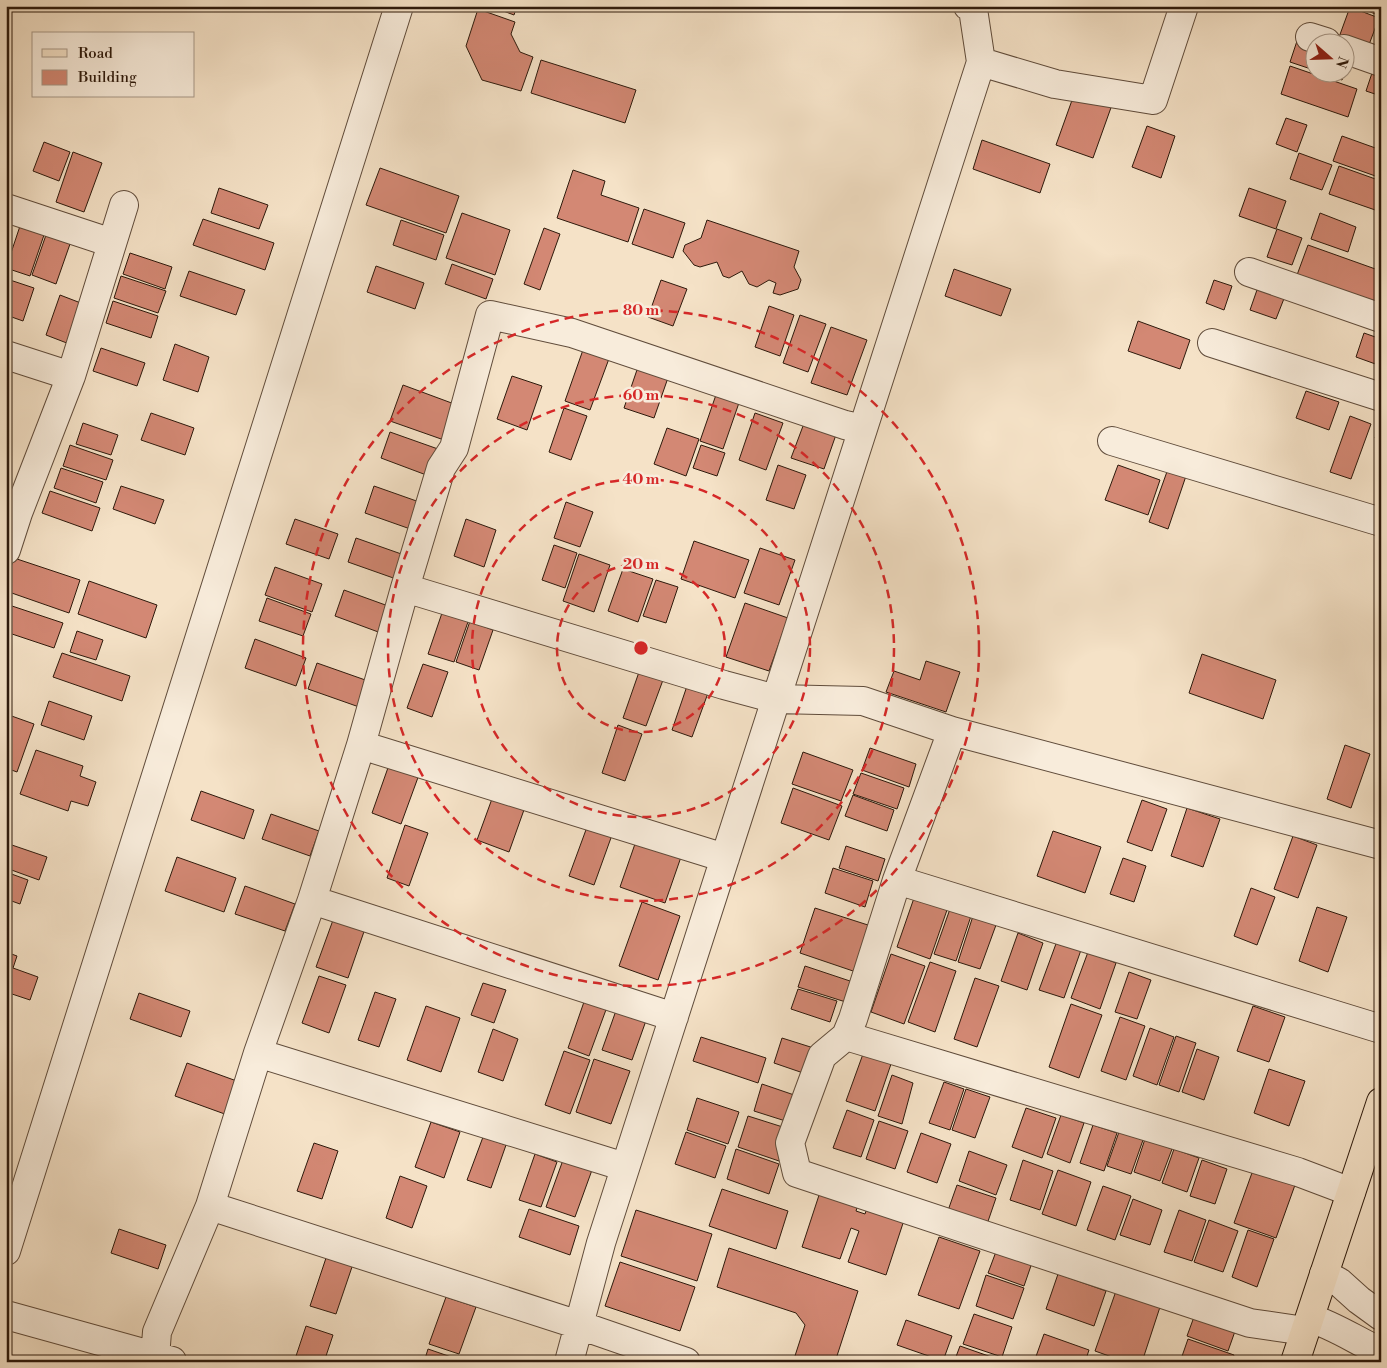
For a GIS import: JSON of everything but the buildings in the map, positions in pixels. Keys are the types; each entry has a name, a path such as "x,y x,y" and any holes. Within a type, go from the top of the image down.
{"main road":[{"path":"1331,1278 1351,1192 1381,1102"},
{"path":"1295,1362 1314,1324 1331,1278 1381,1160"},
{"path":"1314,1324 1315,1362"}],"street":[{"path":"6,1193 380,6"},
{"path":"6,1251 399,6"},
{"path":"569,1362 601,1243 625,1167 981,62 973,9 968,6"},
{"path":"981,62 1055,84 1153,100 1184,6"},
{"path":"1354,53 1381,62"},
{"path":"6,550 12,511 71,376 124,205"},
{"path":"6,208 112,243"},
{"path":"1249,272 1381,318"},
{"path":"164,1359 157,1332 210,1206 258,1053 312,900 361,745 441,468 454,448 490,316 572,333 845,426 863,429"},
{"path":"1212,344 1381,397"},
{"path":"6,355 71,376"},
{"path":"1112,441 1381,522"},
{"path":"405,588 776,699 863,701 952,731 1381,845"},
{"path":"952,731 896,880 856,1010 846,1036 822,1056 793,1134 790,1143 797,1173 1250,1323 1314,1324 1381,1352"},
{"path":"361,745 725,858"},
{"path":"896,880 1381,1028"},
{"path":"312,900 674,1017"},
{"path":"846,1036 1298,1172 1351,1192"},
{"path":"258,1053 625,1167"},
{"path":"210,1206 686,1362"},
{"path":"1331,1278 1381,1316"},
{"path":"6,1315 164,1359"}]}
